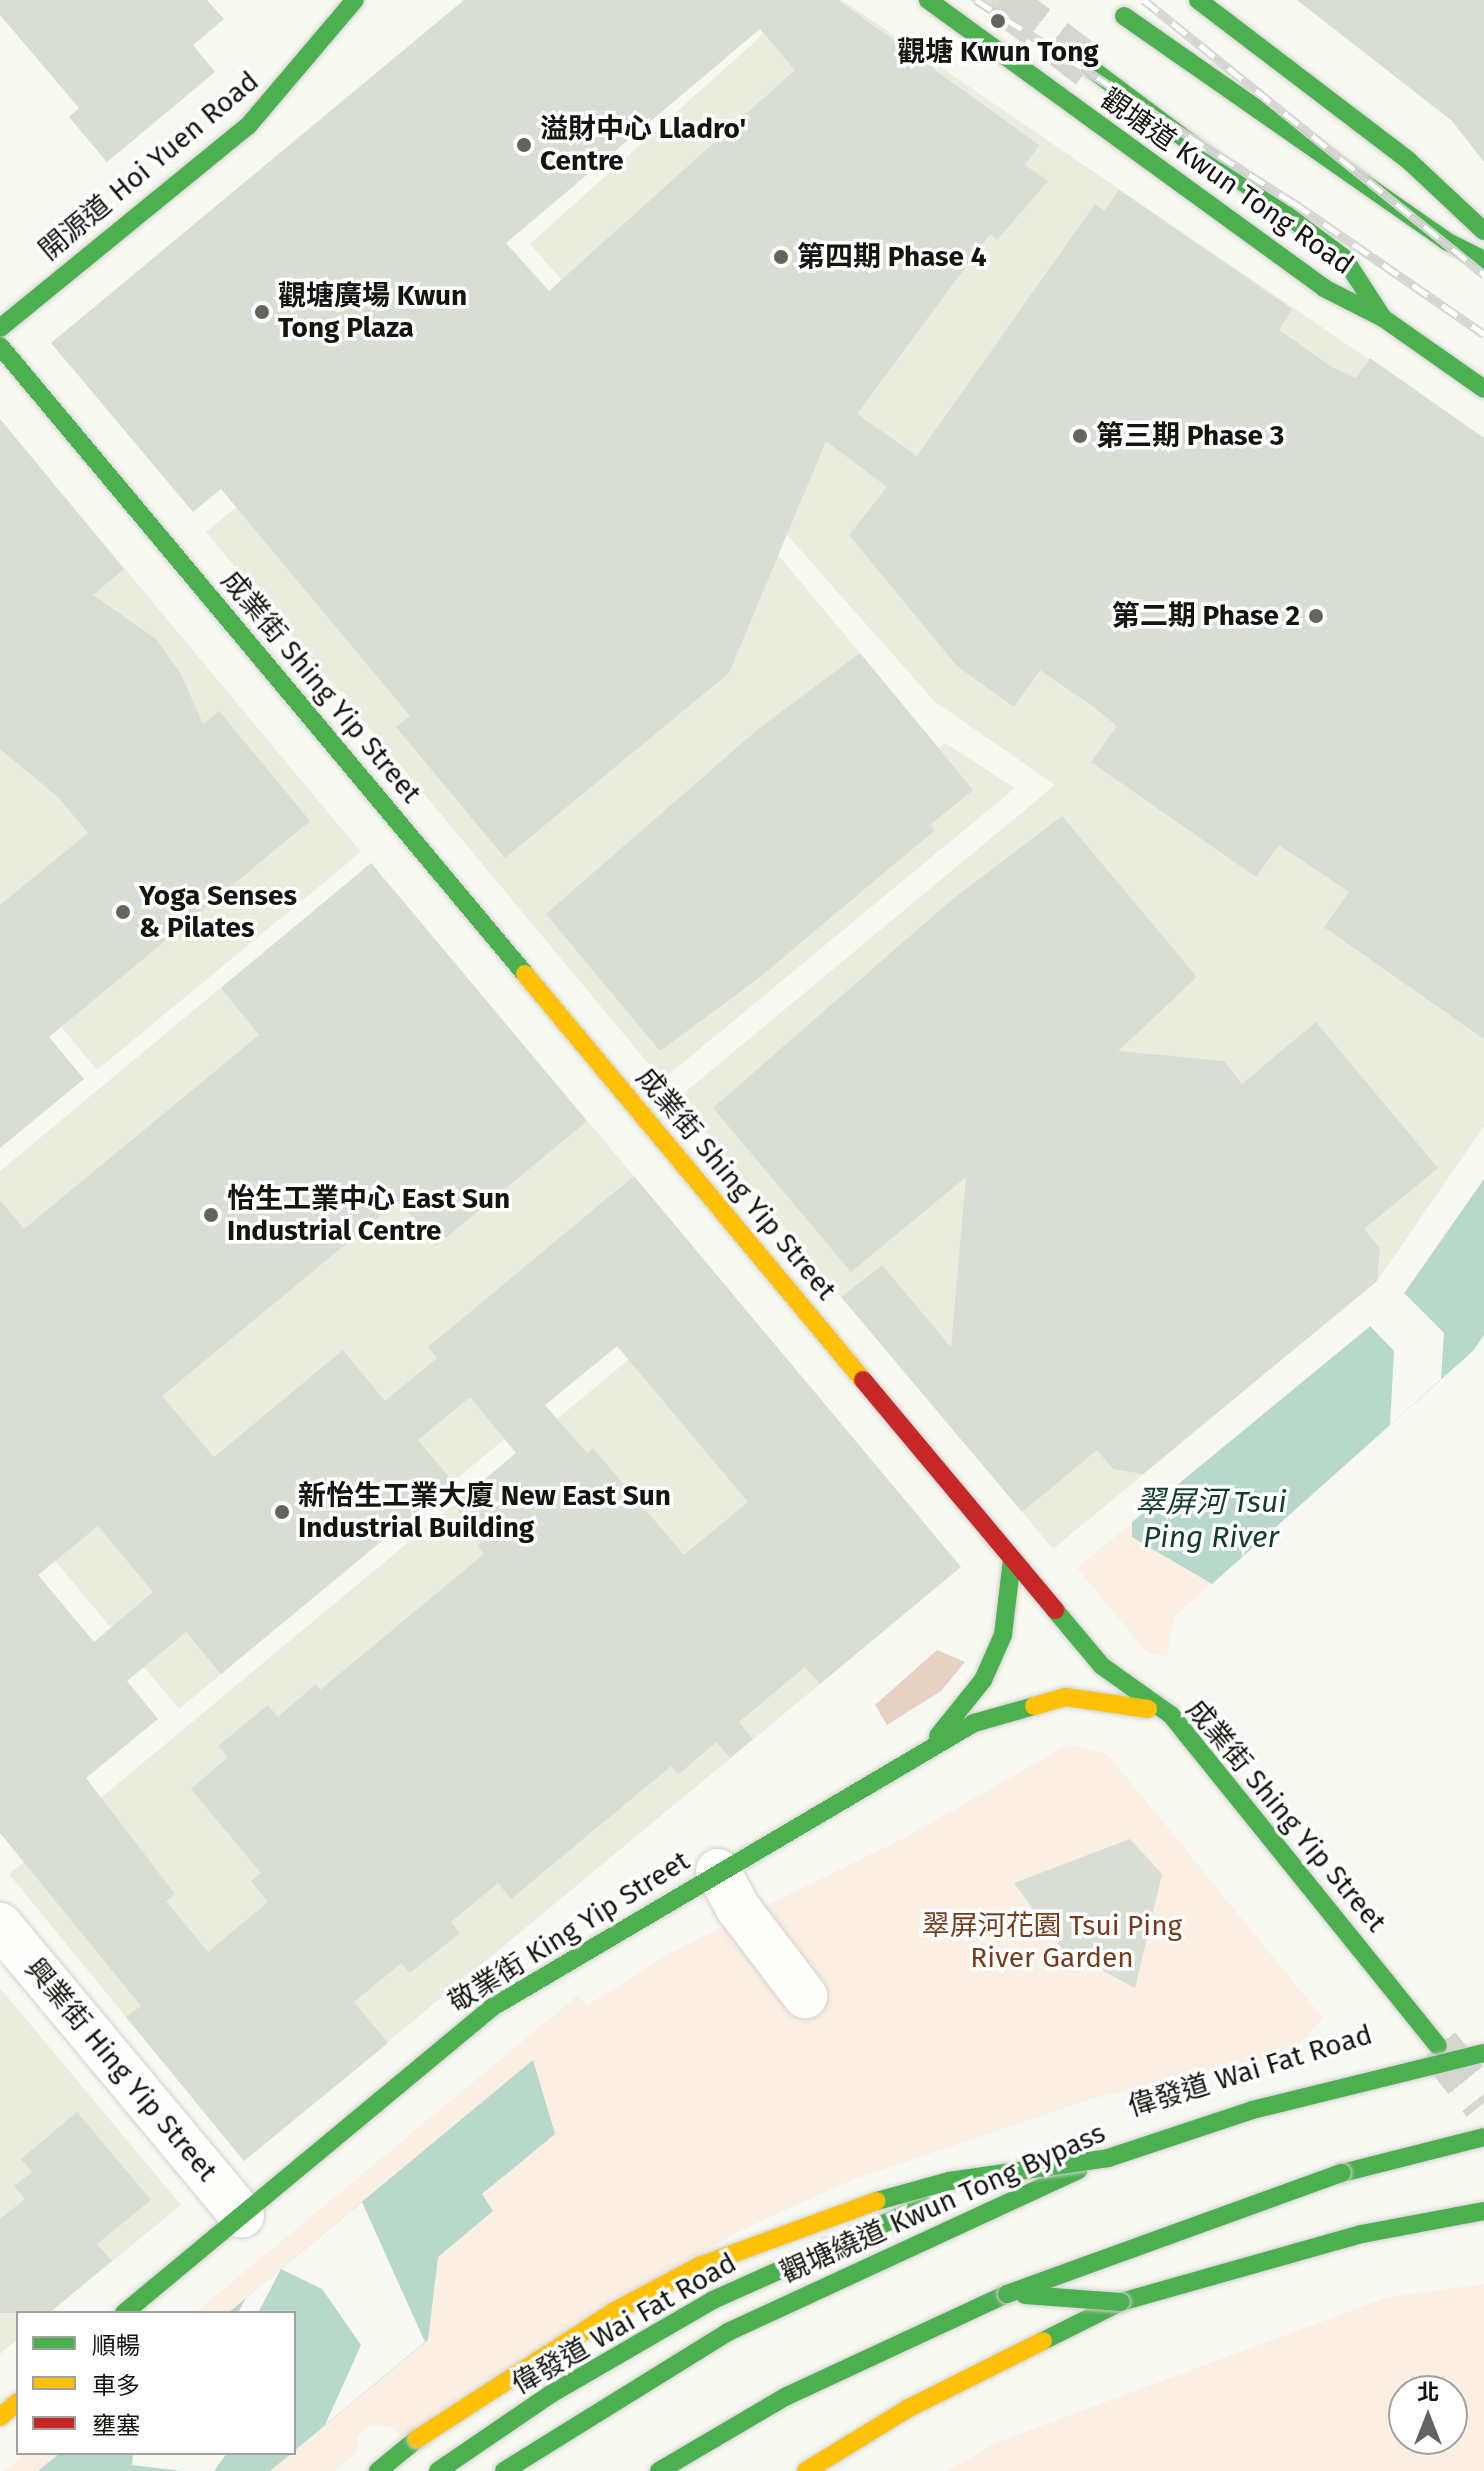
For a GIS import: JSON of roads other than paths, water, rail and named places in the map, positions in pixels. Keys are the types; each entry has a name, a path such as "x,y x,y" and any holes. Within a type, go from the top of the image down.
{"main road":[{"name":"開源道 Hoi Yuen Road","path":"0,328 248,126 314,55 355,0"},
{"name":"觀塘道 Kwun Tong Road","path":"928,0 1324,288 1383,318 1484,389"},
{"path":"1198,0 1408,160 1484,231"},
{"path":"1124,16 1446,241 1484,260"},
{"name":"觀塘道 Kwun Tong Road","path":"1093,70 1344,258 1383,318"},
{"name":"成業街 Shing Yip Street","path":"0,346 1102,1666 1171,1715 1438,2046"},
{"name":"敬業街 King Yip Street","path":"919,1754 983,1680 1003,1635 1012,1559"},
{"name":"敬業街 King Yip Street","path":"126,2311 491,2008 919,1754 996,1714 1066,1697 1171,1715"},
{"name":"偉發道 Wai Fat Road","path":"438,2471 551,2394 713,2300 847,2235 989,2180 1473,2034"},
{"name":"觀塘繞道 Kwun Tong Bypass","path":"504,2471 728,2332 1108,2158 1252,2110 1484,2053"},
{"path":"659,2471 787,2396 1007,2294 1342,2173 1484,2137"},
{"path":"677,2471 762,2420 1081,2266 1284,2202 1484,2157"},
{"path":"378,2471 529,2364 699,2266 906,2192 1108,2158"},
{"path":"806,2471 907,2409 1121,2302 1362,2234 1484,2211"},
{"path":"1007,2294 1121,2302"},
{"path":"0,2417 16,2404"}],"street":[{"path":"718,1871 738,1908 805,1996"},
{"name":"興業街 Hing Yip Street","path":"0,1925 242,2215"}],"water":[{"name":"翠屏河 Tsui Ping River","path":"1484,1179 1484,1335 1473,1351 1212,1584 1132,1537 1132,1522 1396,1305"},
{"path":"533,2060 555,2134 482,2194 493,2211 438,2257 428,2340 296,2449 296,2311 230,2311"},
{"path":"58,2455 290,2455 270,2471 38,2471"}],"tunnel":[{"path":"1002,0 1093,70"},
{"path":"1438,2046 1484,2103"}],"railway":[{"path":"976,0 1294,203 1484,334"},
{"path":"1144,0 1484,274"}],"place":[{"name":"觀塘 Kwun Tong","path":"998,21"},
{"name":"溢財中心 Lladro' Centre","path":"524,145"},
{"name":"第四期 Phase 4","path":"781,257"},
{"name":"觀塘廣場 Kwun Tong Plaza","path":"262,312"},
{"name":"第三期 Phase 3","path":"1080,436"},
{"name":"第二期 Phase 2","path":"1316,616"},
{"name":"Yoga Senses & Pilates","path":"123,912"},
{"name":"怡生工業中心 East Sun Industrial Centre","path":"211,1215"},
{"name":"新怡生工業大廈 New East Sun Industrial Building","path":"282,1512"}],"park label":[{"name":"翠屏河花園 Tsui Ping River Garden","path":"1052,1942"}]}
